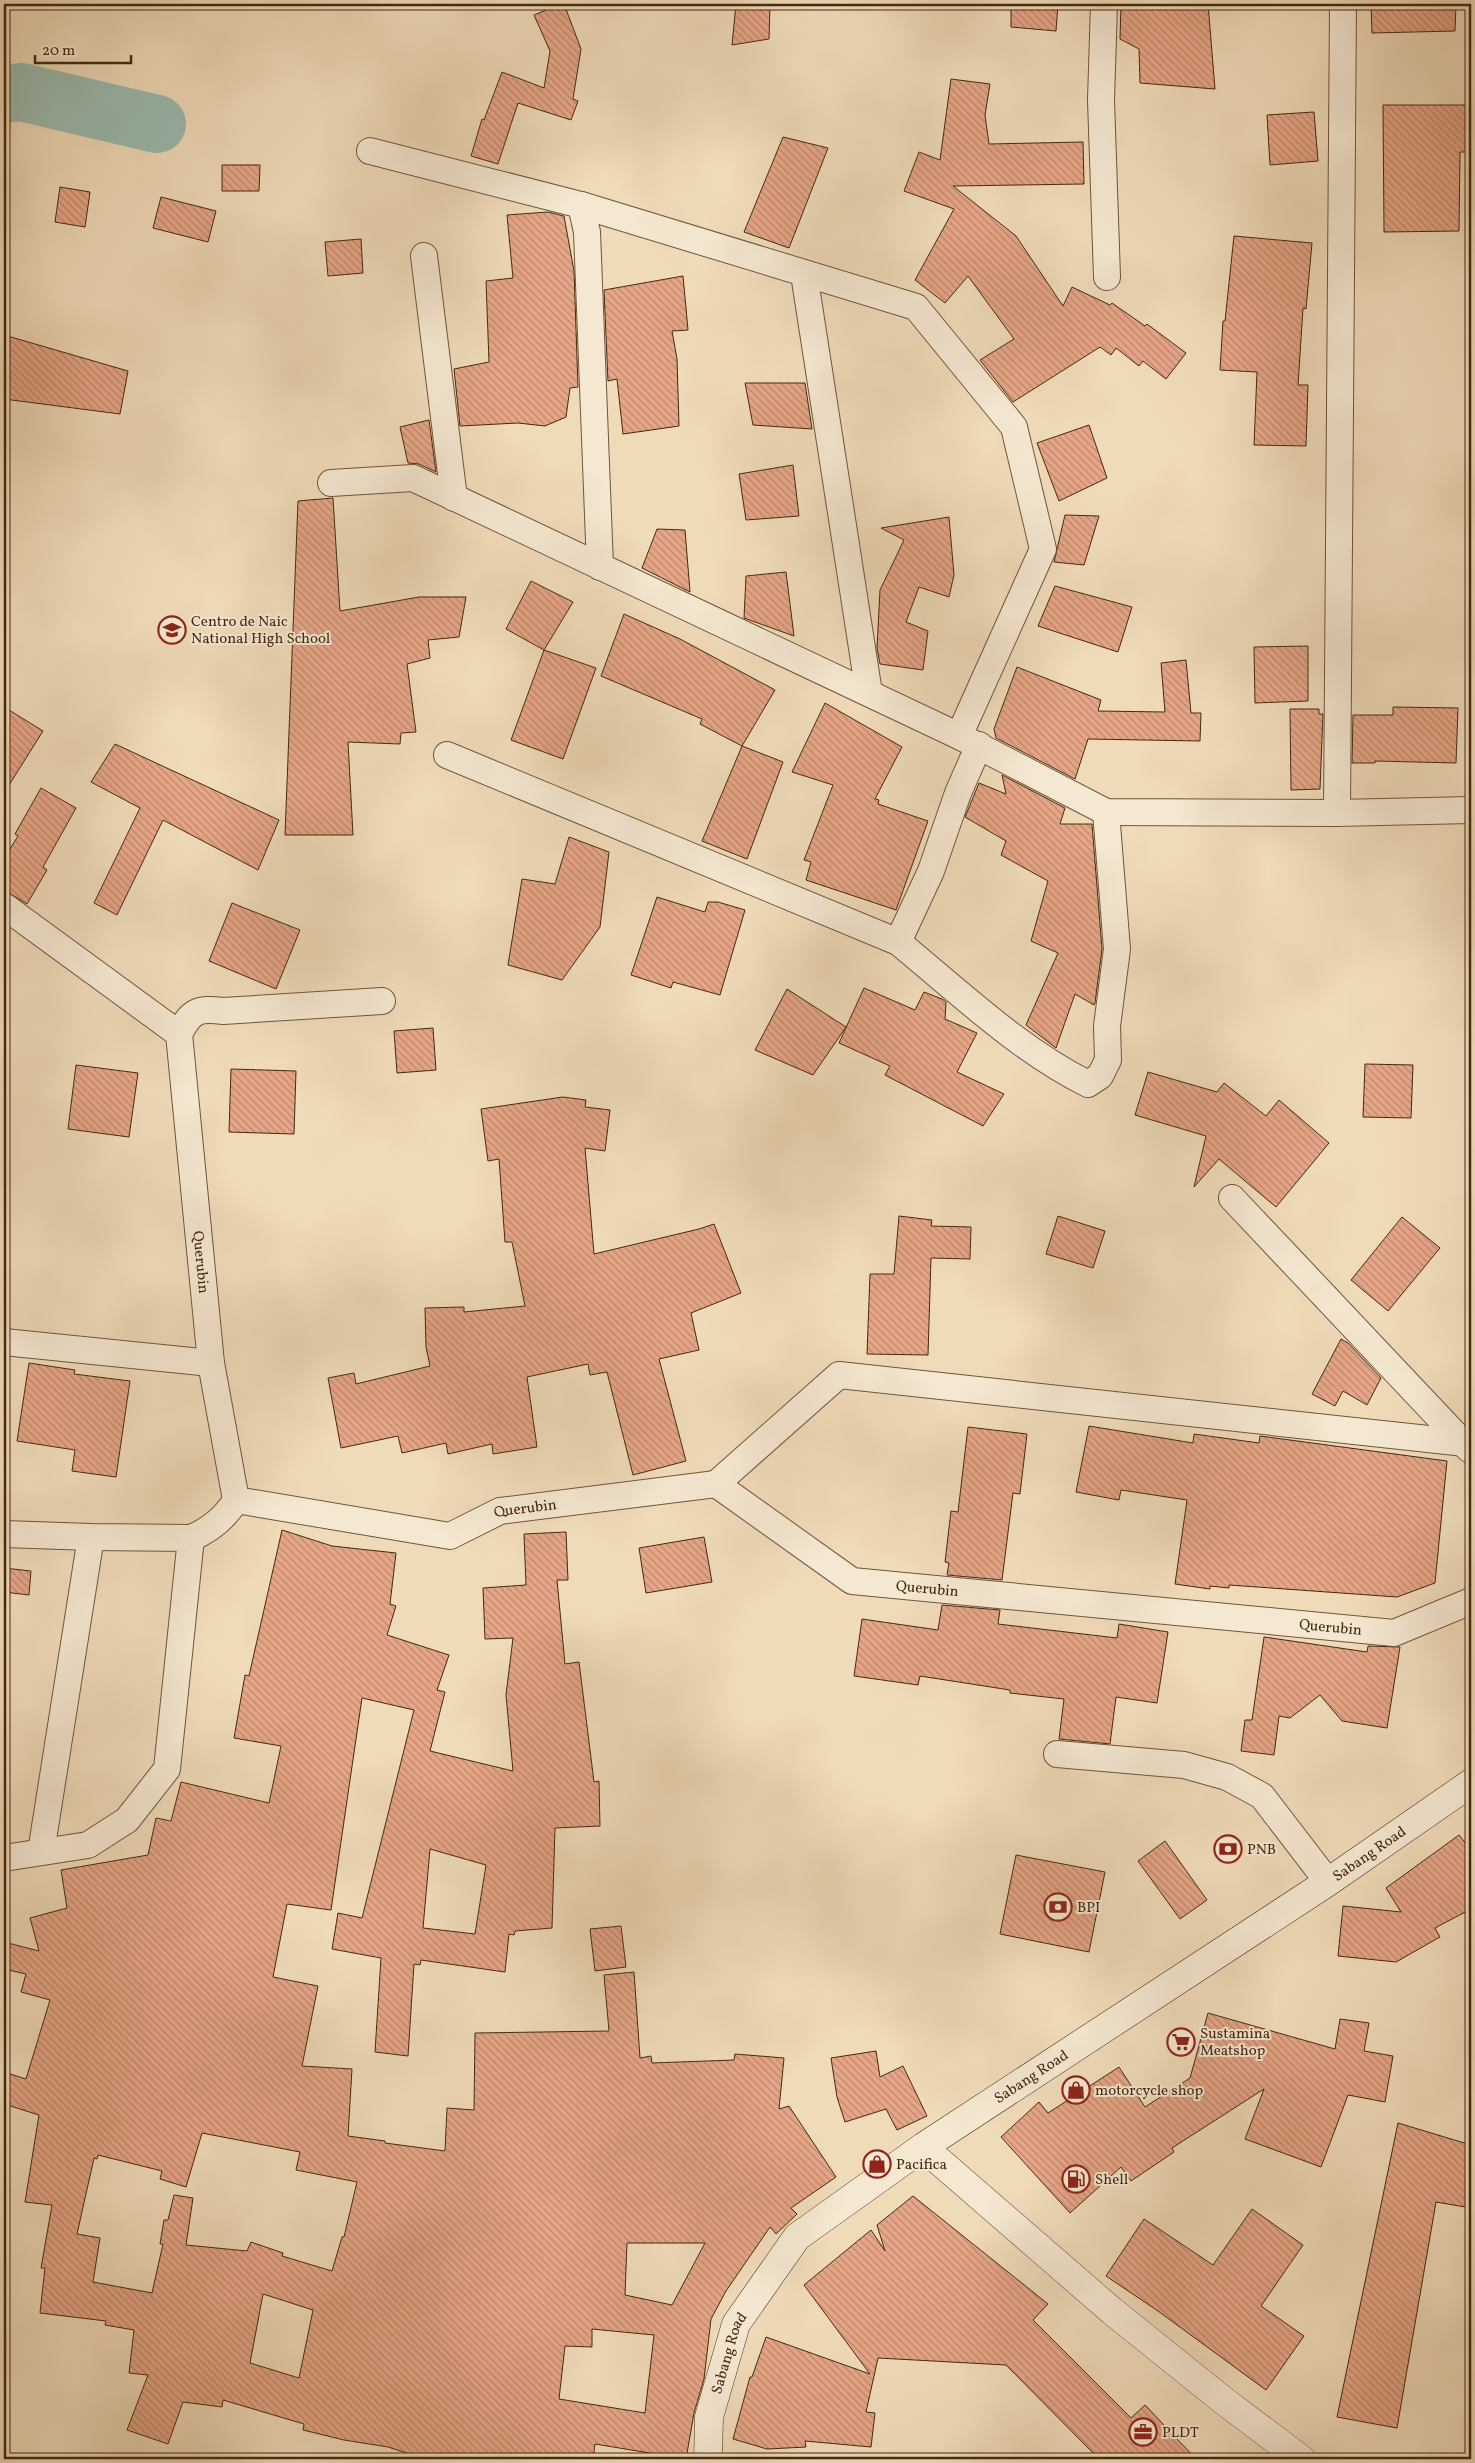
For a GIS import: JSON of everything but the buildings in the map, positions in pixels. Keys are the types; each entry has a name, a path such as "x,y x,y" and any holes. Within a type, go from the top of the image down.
{"main road":[{"name":"Sabang Road","path":"708,2459 709,2417 736,2324 797,2237 922,2147 1328,1882 1471,1783"},
{"path":"922,2147 1112,2311 1224,2401 1301,2459"}],"street":[{"path":"1104,4 1101,100 1107,277"},
{"path":"1337,813 1343,4"},
{"path":"370,151 581,205 916,307 1014,427 1044,549 969,740 958,793 930,871 898,942"},
{"path":"581,205 586,232 600,567"},
{"path":"424,256 454,498"},
{"path":"804,274 869,693"},
{"path":"331,483 413,478 969,740 1106,812 1337,813 1471,810"},
{"path":"447,755 898,942 1008,1032 1065,1072 1088,1084 1100,1076 1108,1060 1107,1026 1117,949 1106,812"},
{"path":"4,906 179,1034 187,1019 195,1012 207,1009 223,1011 382,1001"},
{"name":"Querubin","path":"179,1034 211,1363 236,1500 450,1536 500,1511 716,1484 852,1581 1394,1633 1471,1600"},
{"path":"1232,1198 1468,1447"},
{"path":"4,1342 211,1363"},
{"path":"716,1484 839,1375 1468,1447"},
{"path":"4,1534 91,1538 191,1538 205,1532 216,1523 228,1512 236,1500"},
{"path":"41,1852 91,1538"},
{"path":"4,1858 88,1846 127,1820 167,1769 191,1538"},
{"path":"1057,1754 1184,1765 1227,1777 1262,1796 1328,1882"}],"waterway":[{"path":"4,94 21,92 157,124"}],"place":[{"name":"Centro de Naic National High School","path":"172,630"},
{"name":"PNB","path":"1228,1849"},
{"name":"BPI","path":"1058,1907"},
{"name":"Sustamina Meatshop","path":"1181,2042"},
{"name":"motorcycle shop","path":"1076,2090"},
{"name":"Pacifica","path":"877,2164"},
{"name":"Shell","path":"1076,2179"},
{"name":"PLDT","path":"1143,2432"}]}
